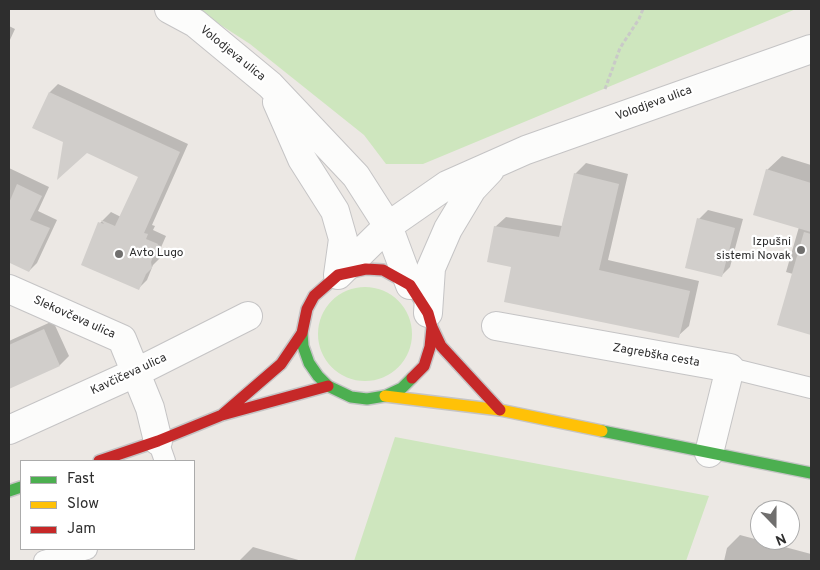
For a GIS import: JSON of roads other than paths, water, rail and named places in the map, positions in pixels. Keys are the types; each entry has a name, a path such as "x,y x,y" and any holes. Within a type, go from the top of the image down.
{"street":[{"name":"Volodjeva ulica","path":"169,9 195,24 270,85 356,176 388,226 410,285"},
{"name":"Volodjeva ulica","path":"338,275 388,226 447,185 498,162 590,127 811,49"},
{"name":"Volodjeva ulica","path":"270,85 302,159 335,211 343,239 338,275"},
{"name":"Volodjeva ulica","path":"430,320 431,268 448,229 472,189 498,162"},
{"path":"430,320 430,347 424,366 402,388 385,396 367,399 351,397 328,386 309,363 303,346 302,333 307,308 314,296 338,275 366,269 382,270 397,276 410,285 430,320 442,346 500,410"},
{"name":"Slekovčeva ulica","path":"9,289 122,340 137,372 150,408 162,451"},
{"name":"Kavčičeva ulica","path":"9,430 137,372 248,316"},
{"name":"Zagrebška cesta","path":"496,326 730,368"},
{"path":"105,460 162,451 222,415 282,364 302,333"},
{"path":"709,453 730,368"},
{"path":"222,415 328,386"},
{"path":"385,396 500,410 811,473"}],"lane":[{"path":"730,368 811,388"},
{"path":"44,561 83,550"}],"place":[{"name":"Izpušni sistemi Novak","path":"801,250"},
{"name":"Avto Lugo","path":"119,254"}]}
